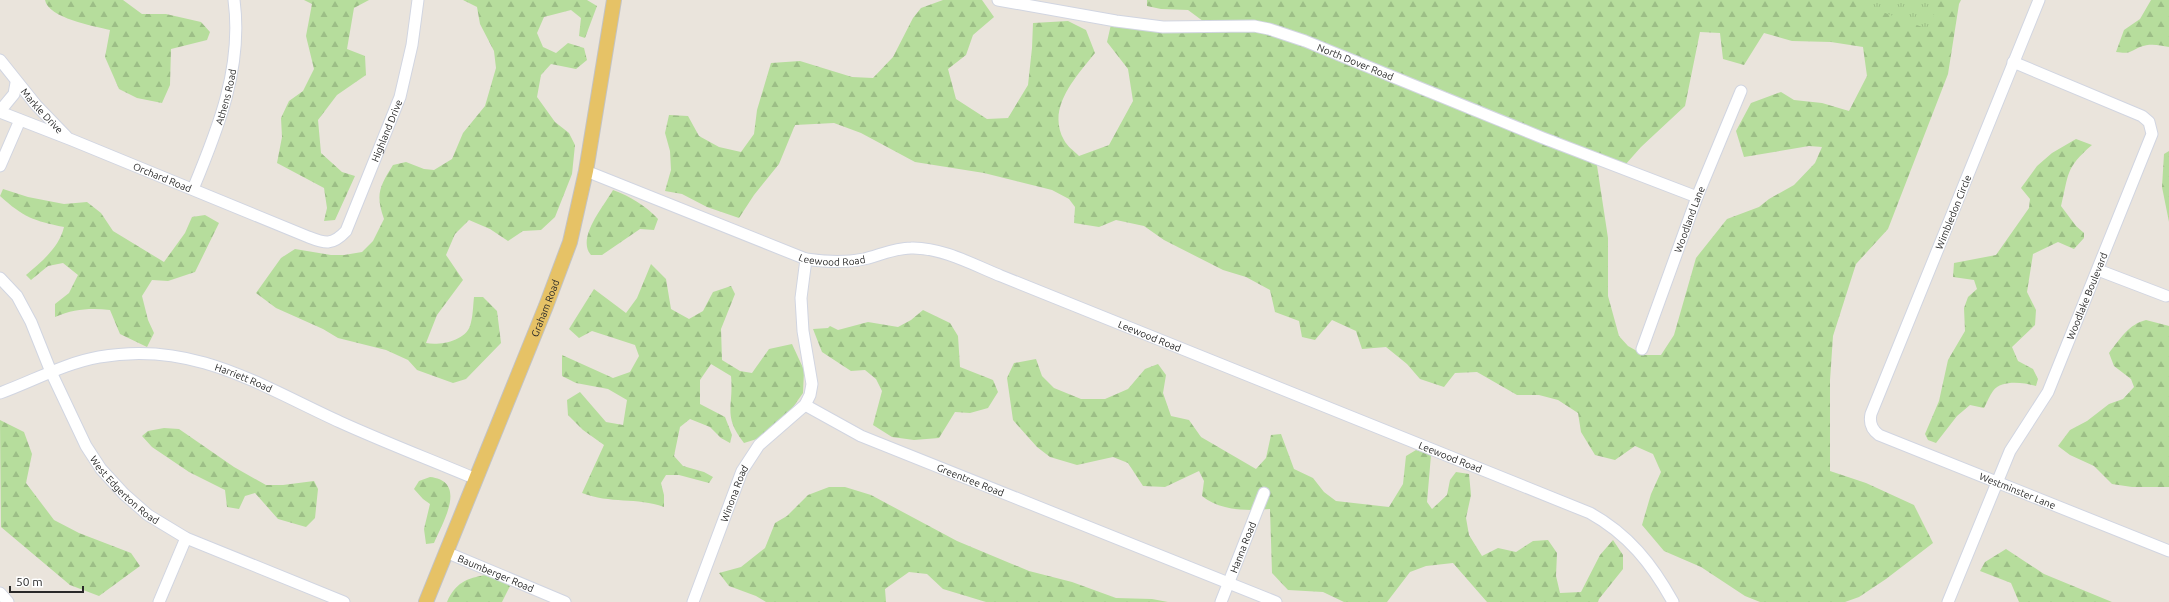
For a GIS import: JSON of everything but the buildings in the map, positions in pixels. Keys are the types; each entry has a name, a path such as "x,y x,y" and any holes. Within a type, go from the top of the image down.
{"main road":[{"name":"Graham Road","path":"426,602 448,553 476,479 563,264 578,213 614,0"}],"street":[{"name":"Athens Road","path":"193,189 218,128 230,84 235,45 234,0"},
{"name":"Highland Drive","path":"324,242 335,241 346,231 392,119 408,68 418,0"},
{"name":"North Dover Road","path":"998,0 1147,25 1179,28 1254,26 1269,29 1312,44 1543,138 1697,197"},
{"name":"Wimbledon Circle","path":"1871,425 1871,414 2039,0"},
{"name":"Markle Drive","path":"0,60 16,82 69,138"},
{"name":"Woodlake Boulevard","path":"1948,602 1996,481 2015,441 2035,415 2048,392 2152,134 2151,126 2142,116 2013,62"},
{"name":"Markle Drive","path":"0,112 14,94 16,82"},
{"name":"Woodland Lane","path":"1642,349 1697,197 1741,91"},
{"name":"Orchard Road","path":"0,112 69,138 324,242"},
{"path":"0,166 20,120"},
{"name":"Leewood Road","path":"586,171 806,259 829,262 847,262 902,248 917,248 934,251 981,268 1590,513 1611,526 1635,547 1650,564 1673,602"},
{"path":"805,405 812,384 803,331 801,298 806,259"},
{"path":"2098,270 2166,296"},
{"name":"West Edgerton Road","path":"0,278 12,289 32,322 51,372 73,421 101,469 124,494 148,515 186,538 344,602"},
{"name":"Harriett Road","path":"0,393 51,372 99,357 158,354 204,361 233,371 342,423 476,479"},
{"name":"Greentree Road","path":"805,405 861,436 1276,602"},
{"name":"Winona Road","path":"693,602 742,471 762,442 805,405"},
{"name":"Westminster Lane","path":"1871,425 1873,430 1879,435 2169,551"},
{"name":"Hanna Road","path":"1221,602 1264,493"},
{"path":"159,602 186,538"},
{"name":"Baumberger Road","path":"448,553 563,602"},
{"path":"0,593 8,602"}],"green space":[{"path":"45,0 123,0 142,14 166,14 201,22 210,32 207,40 171,49 170,85 162,103 137,98 119,89 105,57 110,30 73,20 54,12"},
{"path":"304,0 369,0 354,8 347,49 365,56 366,75 337,95 318,120 321,153 342,172 355,176 335,220 324,221 327,208 324,188 277,163 282,137 281,118 289,101 303,91 314,69 306,36 312,4"},
{"path":"463,0 587,0 597,6 585,38 579,36 581,18 571,10 544,17 537,33 543,47 556,53 568,43 584,48 587,60 576,69 551,64 541,75 537,97 555,122 569,133 575,145 572,174 555,217 541,230 523,231 508,241 490,229 469,220 455,234 446,255 463,280 437,315 426,343 444,343 457,339 463,335 470,326 474,297 483,297 497,311 501,343 466,379 453,383 417,370 408,360 386,350 338,338 323,329 276,308 256,293 281,258 295,249 331,255 344,255 362,252 373,241 384,219 379,196 380,190 393,165 406,162 424,169 434,170 452,159 463,133 485,106 496,68 494,51 480,24 477,7"},
{"path":"943,0 982,0 994,17 973,35 966,55 948,69 956,99 987,119 1008,118 1028,85 1033,23 1068,21 1086,30 1095,53 1072,83 1061,105 1059,116 1059,128 1064,140 1079,156 1109,145 1133,101 1128,69 1107,42 1112,20 1211,27 1188,10 1161,9 1147,6 1147,0 1851,0 1930,30 1935,11 1940,0 1961,0 1959,4 1948,74 1888,229 1856,264 1833,336 1830,380 1830,471 1866,483 1914,505 1933,543 1886,579 1859,597 1845,602 1760,602 1745,596 1701,567 1664,551 1642,525 1651,494 1661,472 1653,454 1635,446 1615,460 1595,455 1581,432 1578,413 1558,400 1539,395 1517,395 1477,372 1455,373 1444,387 1420,379 1407,364 1386,347 1362,349 1356,331 1332,320 1315,340 1302,337 1299,321 1275,312 1270,290 1246,277 1223,270 1164,240 1144,226 1116,220 1099,227 1074,223 1075,207 1069,199 1052,190 984,173 915,162 861,133 834,123 795,125 779,164 754,195 739,218 707,207 682,194 665,191 671,170 670,151 665,133 669,115 688,116 699,136 719,147 741,152 754,134 757,110 771,63 800,61 852,77 873,78 893,57 913,18 921,8","holes":["1700,32 1720,33 1723,59 1744,65 1764,33 1792,41 1831,42 1863,47 1867,76 1849,111 1822,103 1794,100 1781,92 1751,103 1736,131 1744,157 1809,146 1822,147 1815,163 1794,185 1769,199 1759,207 1727,219 1696,258 1674,335 1661,355 1644,355 1628,346 1619,336 1608,296 1608,238 1596,159 1625,165 1641,147 1685,106"]},
{"path":"1826,0 1957,0 1937,46"},
{"path":"2151,0 2169,0 2169,47 2147,45 2129,52 2116,52 2124,30 2140,19"},
{"path":"2076,139 2092,145 2072,166 2067,179 2061,206 2076,226 2084,233 2084,238 2074,249 2058,242 2033,254 2027,292 2036,310 2035,325 2012,347 2018,361 2033,369 2038,379 2036,386 2008,383 1997,387 1993,391 1984,408 1970,405 1957,416 1936,443 1928,440 1925,434 1939,401 1948,360 1965,331 1964,308 1968,297 1977,289 1974,280 1953,277 1954,263 1996,255 2029,208 2030,199 2021,188 2037,166 2052,153"},
{"path":"2169,151 2169,222 2162,187 2164,154"},
{"path":"3,189 28,197 64,204 87,202 101,213 113,231 164,262 185,233 192,217 205,215 219,223 195,272 168,281 152,280 142,296 148,320 154,333 147,347 120,334 110,310 82,310 69,312 55,317 55,304 69,293 78,275 63,263 48,266 31,280 26,275 54,248 62,235 64,227 45,223 29,217 15,209 0,196"},
{"path":"613,190 626,195 637,202 658,219 654,230 640,229 602,255 591,255 587,248 589,231 598,213"},
{"path":"651,264 666,279 671,309 689,319 703,311 713,292 731,286 735,294 721,329 722,360 740,371 752,373 769,349 792,344 804,370 803,393 786,417 760,438 744,443 737,433 731,418 731,376 711,364 700,380 700,404 725,417 732,435 730,443 721,438 710,427 690,419 680,427 674,456 683,466 704,472 713,477 709,483 679,475 666,475 661,483 664,495 664,507 644,502 603,498 582,493 604,445 583,430 568,415 567,400 580,392 606,422 623,425 627,400 608,389 576,383 562,376 562,355 613,378 630,372 639,356 635,345 592,331 579,338 569,329 594,289 626,313 637,298"},
{"path":"923,310 950,323 958,336 960,367 993,380 998,392 988,408 970,413 955,412 939,438 914,440 892,437 873,425 882,391 876,379 865,370 851,371 822,352 813,329 828,328 830,326 838,330 868,322 898,327 911,320"},
{"path":"2146,320 2169,326 2169,487 2132,487 2112,484 2094,466 2070,455 2058,446 2070,430 2087,421 2109,404 2123,399 2134,387 2131,379 2114,366 2109,353 2121,337 2135,325"},
{"path":"1036,359 1042,376 1054,388 1081,399 1105,399 1128,389 1145,369 1158,364 1166,375 1163,393 1171,416 1189,420 1201,437 1256,469 1266,458 1271,435 1281,434 1294,469 1313,478 1324,492 1336,501 1389,507 1403,484 1406,456 1416,450 1431,455 1427,502 1432,509 1447,495 1450,480 1456,472 1469,474 1471,495 1466,518 1469,535 1482,556 1498,548 1516,552 1533,541 1548,540 1557,553 1556,576 1560,593 1581,592 1600,555 1613,540 1623,555 1623,569 1598,602 1487,602 1453,563 1426,566 1410,572 1387,602 1344,602 1323,592 1288,590 1272,573 1270,509 1234,509 1217,505 1209,501 1202,496 1204,481 1199,471 1165,487 1143,486 1128,463 1113,457 1077,465 1050,457 1037,447 1013,420 1007,378 1014,363"},
{"path":"0,420 24,432 32,454 26,483 54,520 79,533 131,553 140,566 99,596 70,585 1,527"},
{"path":"164,428 179,429 234,467 266,485 283,485 314,481 318,489 315,518 306,527 278,519 255,493 245,496 239,509 227,507 225,490 189,472 152,447 142,436 148,431"},
{"path":"430,477 441,480 448,486 450,504 434,543 426,544 424,529 430,504 414,489 419,481"},
{"path":"829,487 845,487 871,495 957,541 1029,571 1072,582 1116,598 1152,599 1168,602 986,602 943,589 927,574 909,572 885,589 886,602 766,602 756,596 729,586 719,573 741,567 765,548 775,523 787,516 808,495"},
{"path":"2006,549 2044,574 2112,602 2019,602 2011,583 1980,571 1985,562"},
{"path":"486,575 502,580 510,586 502,602 447,602 454,590 462,582"}]}
